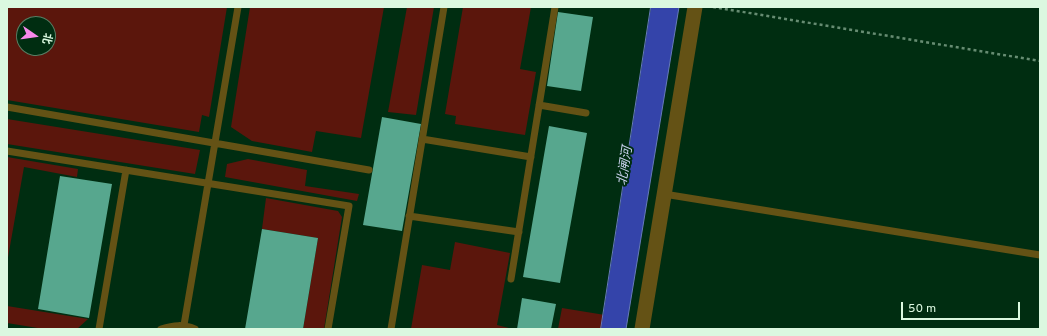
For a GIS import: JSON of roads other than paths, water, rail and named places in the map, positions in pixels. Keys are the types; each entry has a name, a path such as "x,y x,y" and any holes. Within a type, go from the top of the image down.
{"street":[{"path":"642,329 695,7"}],"lane":[{"path":"184,325 238,7"},
{"path":"391,329 444,7"},
{"path":"511,279 554,7"},
{"path":"539,105 586,113"},
{"path":"7,107 369,170"},
{"path":"422,139 531,157"},
{"path":"7,151 349,206 328,329"},
{"path":"99,329 126,170"},
{"path":"664,194 1040,254"},
{"path":"409,216 518,232"},
{"path":"161,329 172,325 184,325 195,329"}],"water label":[{"name":"北闸河","path":"626,166"}]}
